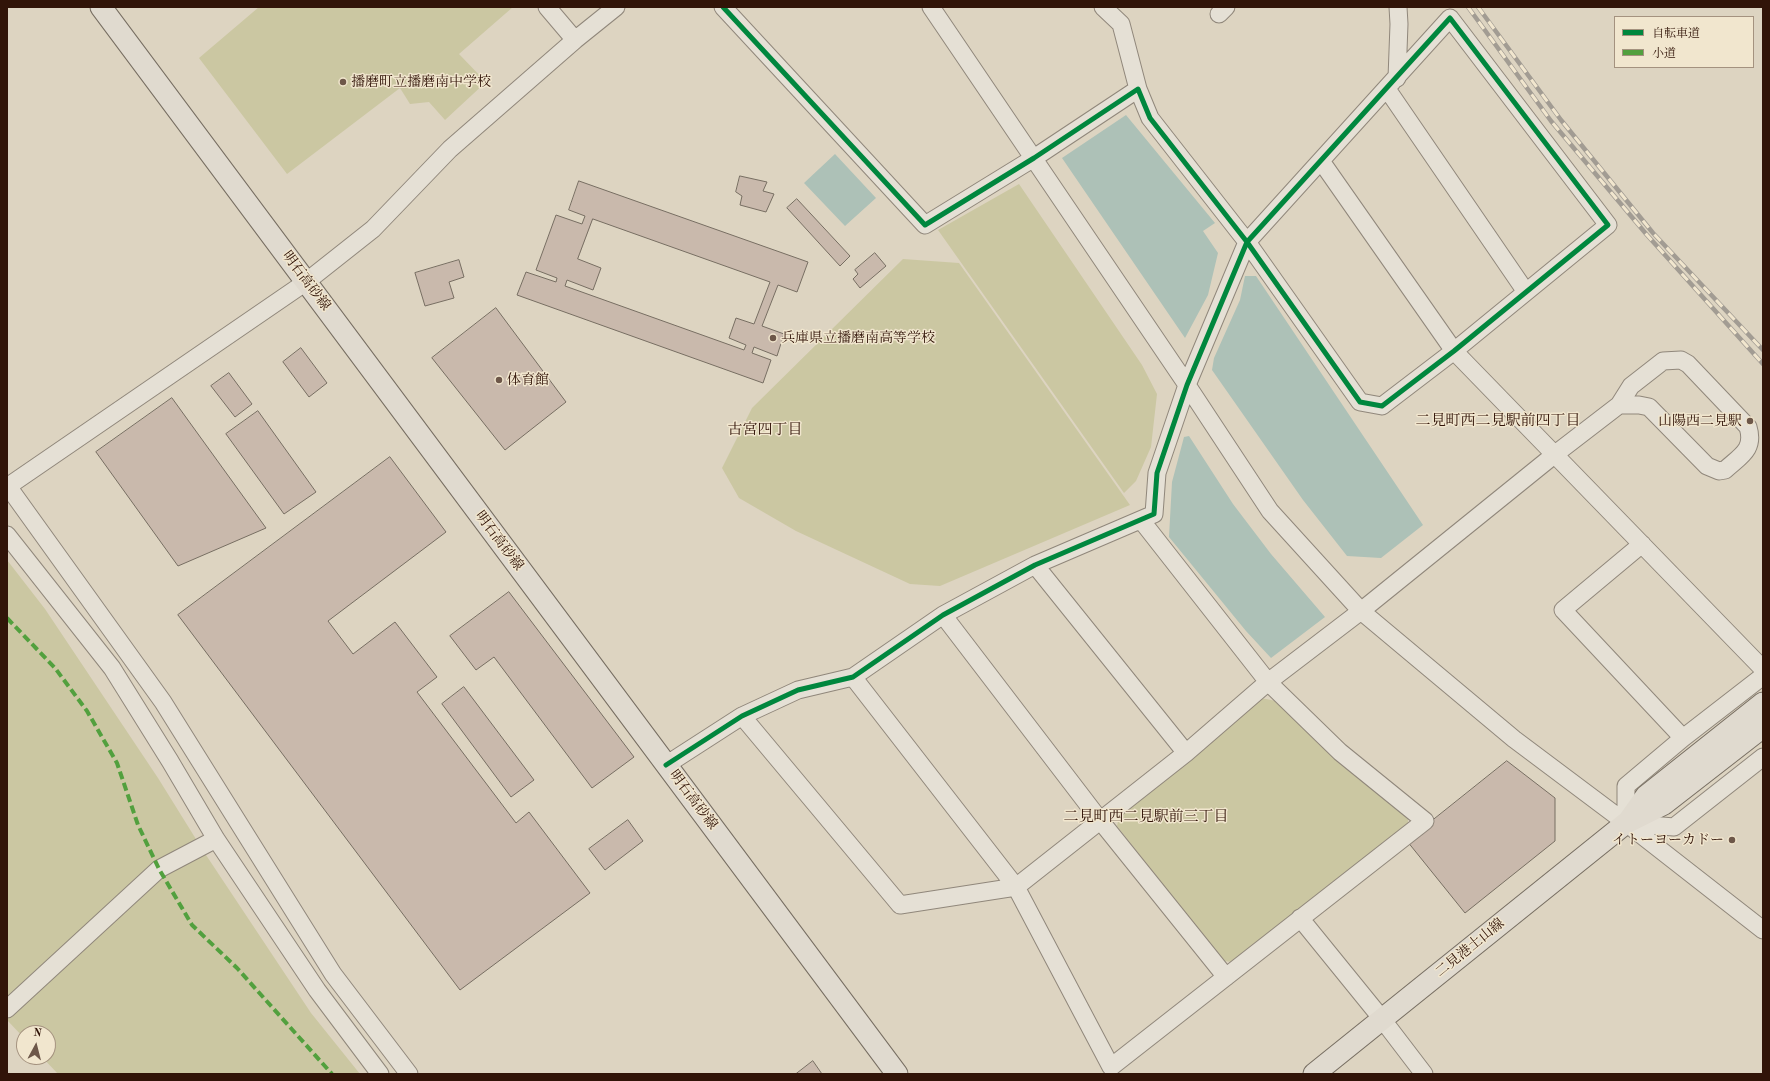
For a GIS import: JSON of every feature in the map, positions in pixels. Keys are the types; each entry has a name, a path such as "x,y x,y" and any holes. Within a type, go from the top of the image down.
{"main road":[{"name":"明石高砂線","path":"101,7 897,1074"},
{"name":"二見港土山線","path":"1626,824 1646,796 1763,703"},
{"name":"二見港土山線","path":"1314,1074 1626,824 1664,804 1763,728"}],"street":[{"path":"547,7 575,40"},
{"path":"409,1074 333,974 163,702 7,486 306,282 373,229 450,149 575,40 616,7"},
{"path":"723,7 925,225 1034,158 1138,89"},
{"path":"931,7 1187,385 1270,511 1361,611 1514,740 1763,930"},
{"path":"666,765 742,716 798,690 853,678 943,615 1035,565 1154,514 1157,473 1187,385 1247,242 1392,84 1450,18 1608,226 1454,351 1382,406 1360,402 1247,242 1150,118 1138,89 1121,24 1103,7"},
{"path":"1398,7 1399,24 1392,84 1526,292"},
{"path":"1321,161 1454,351 1763,669"},
{"path":"742,716 900,905 1016,887 1099,819 1186,753 1268,682 1361,611 1554,454 1619,406 1631,386 1663,360 1681,360 1688,364 1748,427 1751,435 1750,445 1746,451 1725,470 1712,470 1649,407 1639,405 1619,406"},
{"path":"853,678 1016,887 1111,1067 1425,821 1340,752 1268,682 1141,520"},
{"path":"7,535 112,668 170,760 216,839 317,990 380,1074"},
{"path":"1642,544 1562,610 1682,738"},
{"path":"1035,565 1186,753"},
{"path":"943,615 1099,819 1226,977"},
{"path":"1626,824 1626,786 1682,738 1763,676"},
{"path":"1626,824 1674,827 1763,757"},
{"path":"7,1009 159,869 216,839"},
{"path":"1300,918 1382,1019 1424,1074"}],"shaded area":[{"path":"259,7 513,7 459,54 486,82 445,120 429,102 410,104 400,88 287,174 199,58"},
{"path":"1126,115 1215,223 1203,231 1218,253 1208,295 1185,338 1062,158"},
{"path":"835,154 876,198 845,226 804,183"},
{"path":"1019,184 1142,365 1157,394 1151,447 1136,481 1124,493 938,230"},
{"path":"903,259 959,263 1130,505 940,586 910,584 796,531 739,498 722,468 752,408"},
{"path":"1245,276 1256,276 1423,525 1381,558 1347,556 1303,500 1212,370 1214,358 1240,300"},
{"path":"1189,436 1233,504 1271,554 1325,617 1271,658 1246,631 1169,537 1172,482 1184,437"},
{"path":"7,560 45,609 158,778 204,852 311,1013 360,1074 58,1074 50,1065 56,1065 56,1025 16,1025 16,1030 7,1020"},
{"path":"1261,698 1276,701 1408,816 1408,824 1232,962 1223,961 1117,826 1119,817"}],"building":[{"path":"740,176 767,182 763,191 774,194 766,212 740,205 742,196 736,192"},
{"path":"579,181 808,262 797,292 778,285 762,326 784,334 777,356 754,347 752,353 771,360 763,383 517,295 526,272 556,282 557,278 536,270 556,215 582,224 585,216 569,210","holes":["593,219 770,282 754,324 736,318 729,338 746,345 744,350 565,286 567,280 593,290 601,268 578,259"]},
{"path":"797,199 850,256 840,266 787,208"},
{"path":"875,253 886,266 860,288 853,279 858,274 855,270"},
{"path":"459,260 464,277 449,282 454,298 425,306 415,273"},
{"name":"体育館","path":"496,308 566,402 505,450 432,358"},
{"path":"301,348 327,383 309,397 283,362"},
{"path":"229,373 252,404 235,417 211,386"},
{"path":"172,398 266,528 178,566 96,452"},
{"path":"258,411 316,492 284,514 226,434"},
{"path":"390,457 446,532 328,621 353,654 395,622 437,677 417,692 516,823 529,812 590,893 460,990 178,615"},
{"path":"509,592 634,757 592,788 494,657 476,670 450,636"},
{"path":"464,687 534,780 511,797 442,704"},
{"path":"1507,761 1555,798 1555,841 1465,913 1407,841"},
{"path":"628,820 643,841 605,870 589,849"},
{"path":"813,1061 822,1074 796,1074"}],"railway":[{"path":"1468,7 1551,121 1647,235 1763,364"},
{"path":"1478,7 1561,120 1653,233 1763,350"}],"marked path":[{"path":"7,618 55,668 87,711 117,763 138,825 159,869 192,925 237,968 332,1074"}],"cycle path":[{"path":"666,765 742,716 798,690 853,677 943,615 1035,565 1154,514 1157,473 1187,385 1247,242 1450,18 1608,225 1454,351 1382,406 1360,402 1247,242 1150,118 1138,89 1034,158 925,225 723,7"}],"place":[{"name":"播磨町立播磨南中学校","path":"343,82"},
{"name":"兵庫県立播磨南高等学校","path":"773,338"},
{"name":"体育館","path":"499,380"},
{"name":"山陽西二見駅","path":"1750,421"},
{"name":"イトーヨーカドー","path":"1732,840"}],"district":[{"name":"二見町西二見駅前四丁目","path":"1498,421"},
{"name":"古宮四丁目","path":"765,430"},
{"name":"二見町西二見駅前三丁目","path":"1146,817"}]}
